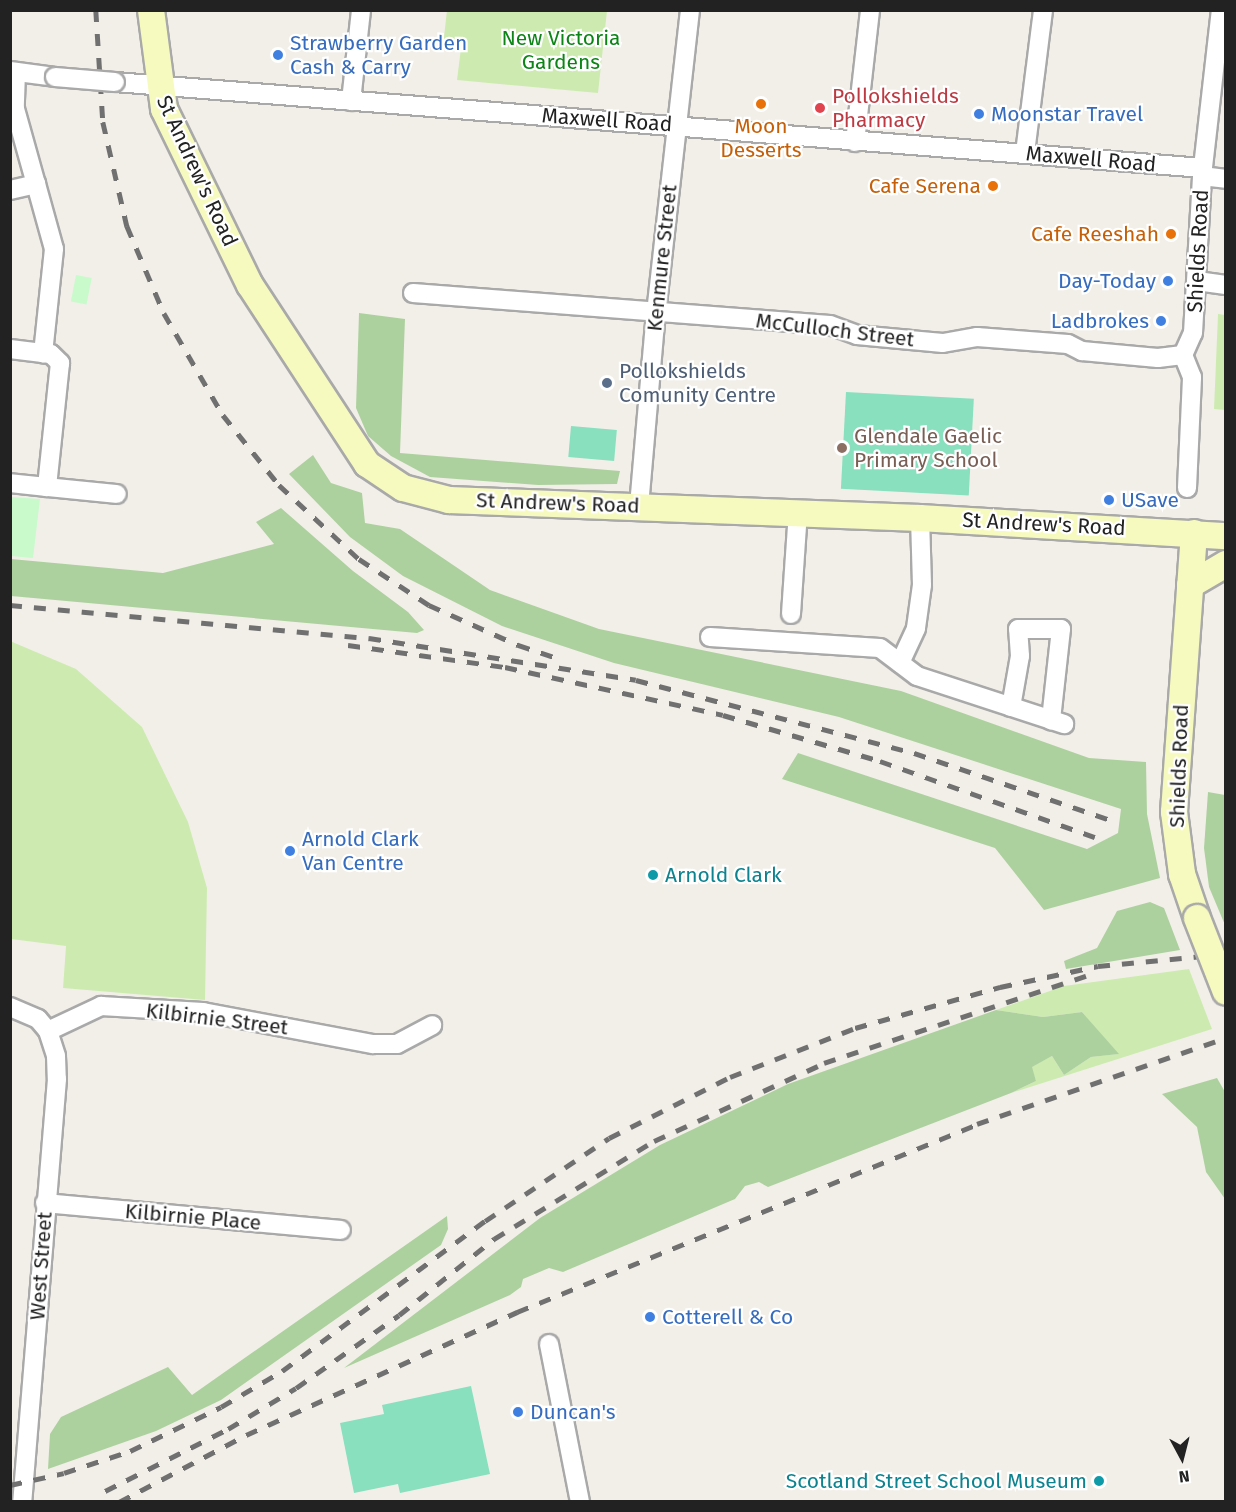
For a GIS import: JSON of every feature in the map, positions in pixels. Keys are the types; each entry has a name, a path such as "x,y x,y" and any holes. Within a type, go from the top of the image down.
{"street":[{"name":"St Andrew's Road","path":"151,10 158,83 167,118 250,285 367,464 403,488 449,500 798,512 1226,536"},
{"path":"351,101 362,10"},
{"name":"Kenmure Street","path":"639,506 656,313 690,10"},
{"path":"855,142 870,10"},
{"path":"1025,153 1043,10"},
{"name":"Shields Road","path":"1183,355 1193,333 1202,172 1221,10"},
{"name":"Maxwell Road","path":"13,71 55,77 158,83 351,101 677,125 855,142 1025,153 1202,172 1226,178"},
{"path":"13,71 15,109 54,249 43,353"},
{"path":"10,190 36,184"},
{"path":"1197,281 1226,285"},
{"name":"McCulloch Street","path":"413,293 830,325 856,335 943,343 977,337 1068,344 1082,351 1158,358 1183,355"},
{"path":"10,349 55,355 60,363 47,487"},
{"path":"1183,355 1192,377 1187,488"},
{"path":"10,483 117,494"},
{"path":"791,614 798,512"},
{"path":"900,663 916,628 922,585 920,518"},
{"name":"Shields Road","path":"1194,533 1174,812 1182,874 1226,992"},
{"path":"1190,585 1226,564"},
{"path":"710,637 880,648 917,676 1011,707 1058,722 1061,629 1053,626 1018,629 1020,656 1011,707"},
{"name":"Kilbirnie Street","path":"48,1031 101,1006 203,1012 373,1044 397,1044 432,1025"},
{"path":"10,1007 38,1019 48,1031"},
{"name":"West Street","path":"22,1502 57,1079 56,1056 48,1031"},
{"name":"Kilbirnie Place","path":"45,1203 341,1230"},
{"path":"549,1344 580,1502"}],"green space":[{"name":"New Victoria Gardens","path":"447,10 607,11 598,93 457,80 461,48 443,46"},
{"path":"76,275 92,278 87,305 71,302"},
{"path":"359,313 405,319 400,453 620,471 617,484 538,485 430,477 391,456 368,436 356,408"},
{"path":"1218,314 1225,315 1225,410 1214,409"},
{"path":"846,392 974,399 969,496 841,489"},
{"path":"571,426 617,430 614,461 568,457"},
{"path":"313,455 331,483 362,493 365,523 400,529 490,590 599,629 901,691 1089,758 1146,762 1147,814 1160,878 1044,910 995,848 782,779 798,753 1087,849 1118,833 1121,809 839,717 614,663 502,626 403,576 350,537 289,474"},
{"path":"10,497 40,499 33,558 11,556"},
{"path":"281,508 353,571 408,612 424,630 417,633 11,596 11,559 163,573 274,544 256,522"},
{"path":"10,641 76,669 142,727 188,822 207,888 205,1000 63,988 66,946 11,939"},
{"path":"1208,792 1225,795 1225,925 1209,887 1204,848"},
{"path":"1150,902 1164,908 1180,950 1066,969 1064,961 1097,948 1117,911"},
{"path":"1189,969 1212,1029 1011,1093 1036,1081 1031,1067 1052,1056 1064,1075 1091,1057 1118,1054 1082,1012 1043,1017 996,1010 1064,986"},
{"path":"996,1010 1043,1017 1082,1012 1119,1054 1091,1057 1064,1075 1052,1056 1032,1067 1036,1081 1011,1093 768,1187 759,1182 745,1186 735,1199 563,1272 549,1268 523,1279 521,1287 510,1295 344,1368 540,1218 660,1145 788,1084"},
{"path":"1217,1078 1225,1092 1225,1199 1206,1172 1197,1127 1162,1094"},
{"path":"447,1216 448,1229 441,1245 221,1400 156,1431 48,1469 50,1434 61,1417 168,1367 192,1395"},
{"path":"471,1386 490,1474 400,1493 398,1484 354,1493 340,1423 384,1414 382,1405"}],"railway":[{"path":"96,10 103,122 127,226 164,313 223,415 279,485 359,559 429,605 518,645 563,660"},
{"path":"10,605 369,638 636,680 914,753 1111,820"},
{"path":"348,645 505,667 723,715 880,761 1095,837"},
{"path":"10,1485 64,1473 130,1451 221,1407 282,1371 485,1221 609,1138 730,1077 855,1028 1000,987 1098,966 1226,954"},
{"path":"105,1491 228,1429 296,1388 399,1315 494,1239 654,1141 824,1063 1089,975"},
{"path":"119,1502 246,1435 517,1312 977,1124 1226,1038"}],"place":[{"name":"Strawberry Garden Cash & Carry","path":"278,55"},
{"name":"Moon Desserts","path":"761,104"},
{"name":"Pollokshields Pharmacy","path":"820,108"},
{"name":"Moonstar Travel","path":"979,114"},
{"name":"Cafe Serena","path":"993,186"},
{"name":"Cafe Reeshah","path":"1171,234"},
{"name":"Day-Today","path":"1168,281"},
{"name":"Ladbrokes","path":"1161,321"},
{"name":"Pollokshields Comunity Centre","path":"607,383"},
{"name":"Glendale Gaelic Primary School","path":"842,448"},
{"name":"USave","path":"1109,500"},
{"name":"Arnold Clark Van Centre","path":"290,851"},
{"name":"Arnold Clark","path":"653,875"},
{"name":"Cotterell & Co","path":"650,1317"},
{"name":"Duncan's","path":"518,1412"},
{"name":"Scotland Street School Museum","path":"1099,1481"}]}
